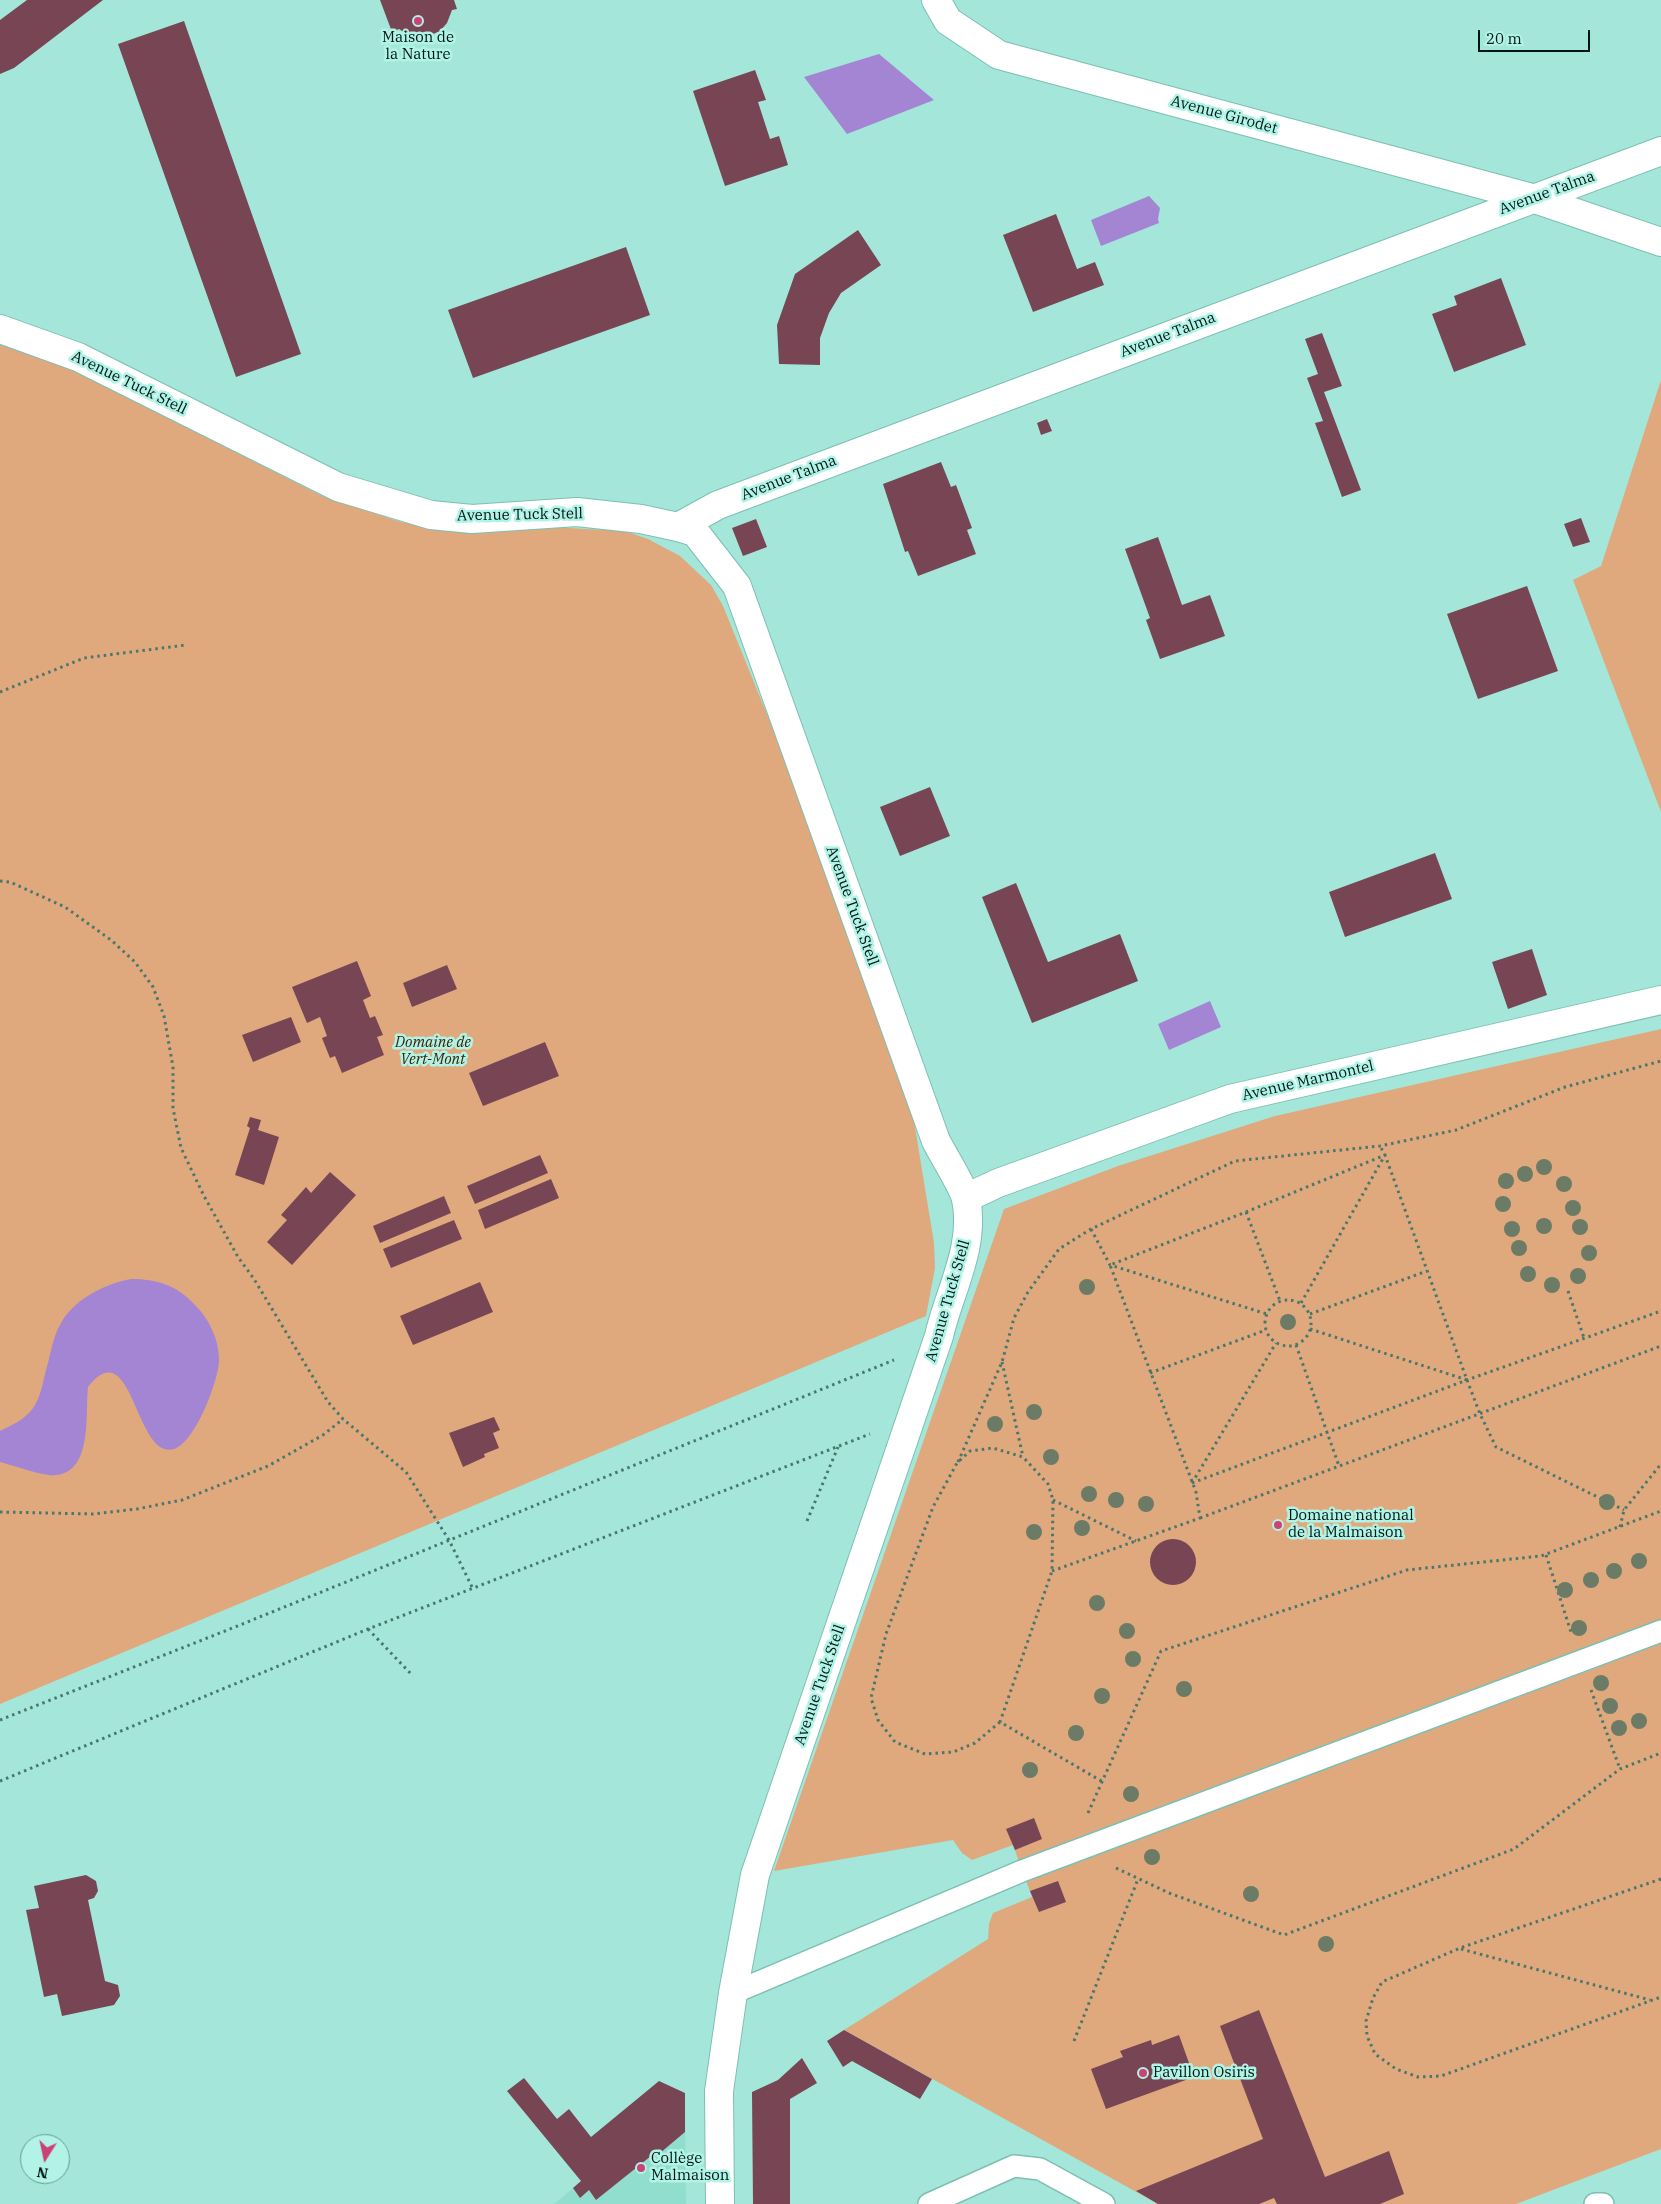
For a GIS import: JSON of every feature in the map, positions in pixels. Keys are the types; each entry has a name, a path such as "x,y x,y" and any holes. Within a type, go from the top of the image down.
{"street":[{"name":"Avenue Girodet","path":"936,0 948,21 999,55 1532,198 1661,242"},
{"name":"Avenue Talma","path":"678,527 718,505 1532,198 1661,152"},
{"name":"Avenue Tuck Stell","path":"0,329 78,357 338,487 430,515 472,519 577,512 641,519 678,527 695,532 737,586 936,1141 966,1198 968,1231 960,1267 939,1336 756,1875 733,1993 719,2091 720,2204"},
{"name":"Avenue Marmontel","path":"966,1198 998,1183 1230,1099 1661,1000"}],"lane":[{"path":"733,1993 1022,1871 1661,1631"},
{"path":"929,2204 1014,2166 1040,2169 1104,2204"},
{"path":"1595,2204 1603,2204"}],"path":[{"path":"0,692 84,658 186,645"},
{"path":"0,881 10,882 65,908 111,940 135,962 153,987 164,1016 173,1067 173,1108 181,1148 204,1196 238,1257 264,1294 328,1402 343,1419 406,1472 449,1540 473,1589"},
{"path":"1002,1362 1023,1457 1048,1484 1053,1500 1052,1571 1000,1722 975,1743 953,1752 925,1754 895,1742 878,1720 871,1698 886,1634 933,1507 957,1463 1002,1362 1014,1318 1028,1292 1059,1249 1091,1229 1235,1161 1380,1146 1456,1130 1565,1087 1661,1061"},
{"path":"1380,1146 1385,1155 1480,1414 1496,1446 1624,1510"},
{"path":"1110,1265 1385,1155"},
{"path":"1301,1304 1385,1155"},
{"path":"1246,1212 1280,1301"},
{"path":"1091,1229 1110,1265 1196,1492 1200,1518"},
{"path":"1110,1265 1267,1314"},
{"path":"1310,1314 1427,1271"},
{"path":"1568,1291 1584,1338"},
{"path":"1280,1301 1296,1301 1310,1314 1312,1322 1306,1339 1296,1345 1276,1343 1266,1330 1264,1322 1267,1314 1271,1306 1280,1301"},
{"path":"1192,1483 1467,1380 1661,1311"},
{"path":"1310,1329 1467,1380"},
{"path":"1150,1373 1266,1330"},
{"path":"0,1720 894,1360 939,1336"},
{"path":"1192,1483 1276,1343"},
{"path":"1296,1345 1340,1466"},
{"path":"1052,1571 1136,1542 1661,1346"},
{"path":"0,1512 93,1514 136,1509 182,1500 268,1466 323,1435 343,1419"},
{"path":"0,1781 368,1629 839,1446 807,1521"},
{"path":"957,1463 970,1451 993,1448 1023,1457"},
{"path":"1620,1527 1624,1510 1661,1464"},
{"path":"1053,1500 1136,1542"},
{"path":"1661,1512 1541,1556 1407,1570 1161,1651 1085,1819 1089,1833 1108,1864 1169,1893 1284,1935 1514,1849 1620,1769 1661,1753"},
{"path":"368,1629 412,1676"},
{"path":"1000,1722 1103,1782"},
{"path":"1074,2041 1138,1879"},
{"path":"1661,1879 1460,1948 1382,1982 1373,1998 1366,2021 1367,2036 1375,2054 1396,2069 1418,2077 1441,2076 1661,1997"},
{"path":"1460,1948 1651,2000"}],"shaded area":[{"path":"879,54 934,100 847,134 804,77"},
{"path":"1149,196 1160,208 1159,223 1101,246 1091,220"},
{"path":"1210,1001 1221,1027 1169,1050 1158,1024"},
{"path":"131,1279 149,1280 166,1284 181,1292 200,1311 209,1323 215,1337 219,1360 215,1382 204,1410 190,1435 182,1444 174,1449 161,1447 150,1436 125,1385 115,1374 103,1374 88,1387 84,1443 74,1467 63,1473 49,1475 0,1462 0,1431 29,1413 38,1400 55,1335 67,1314 91,1294 121,1281"},
{"name":"Collège Malmaison","path":"685,2095 686,2204 554,2204"}],"green space":[{"name":"Domaine de Vert-Mont","path":"0,341 68,367 322,496 401,522 433,527 549,527 625,531 648,539 680,556 711,585 723,606 808,815 914,1121 934,1243 935,1268 926,1316 0,1704"},
{"path":"1661,380 1661,812 1573,580 1601,566"},
{"name":"Domaine national de la Malmaison","path":"1661,1029 1661,2149 1516,2204 1158,2204 844,2030 988,1939 989,1924 993,1913 1032,1897 1013,1845 972,1860 962,1853 953,1840 774,1871 1004,1209 1118,1166 1275,1116"}],"building":[{"path":"27,0 103,0 14,68 0,74 0,20"},
{"name":"Maison de la Nature","path":"380,0 454,0 457,9 452,10 447,23 440,31 424,38 413,38 399,29 392,32"},
{"path":"184,21 301,354 236,377 118,44"},
{"path":"755,70 766,100 758,102 770,139 779,136 788,165 725,186 693,91"},
{"path":"1056,214 1077,269 1095,262 1104,285 1033,312 1003,235"},
{"path":"858,230 881,265 841,293 829,313 820,338 820,365 779,364 777,325 795,274"},
{"path":"626,247 650,315 473,378 448,310"},
{"path":"1501,278 1526,345 1454,372 1432,314 1457,305 1454,296"},
{"path":"1322,333 1342,386 1324,392 1361,490 1342,497 1315,423 1323,421 1307,378 1318,374 1305,339"},
{"path":"1047,419 1052,431 1041,435 1037,423"},
{"path":"941,462 951,487 956,485 972,528 967,530 976,554 918,576 908,551 905,552 883,484"},
{"path":"1581,518 1590,542 1573,547 1564,524"},
{"path":"756,519 767,547 743,556 732,528"},
{"path":"1158,537 1182,605 1210,595 1225,636 1160,659 1146,620 1150,618 1125,549"},
{"path":"1527,586 1558,671 1478,699 1447,614"},
{"path":"930,787 950,836 900,856 880,807"},
{"path":"1435,853 1452,899 1345,937 1329,892"},
{"path":"1016,883 1048,962 1120,934 1138,981 1032,1023 982,897"},
{"path":"1532,949 1547,995 1508,1009 1492,962"},
{"path":"357,961 371,996 363,1000 370,1018 375,1016 383,1035 377,1037 384,1055 342,1073 335,1056 330,1058 322,1038 327,1036 320,1017 307,1023 292,987"},
{"path":"447,965 457,989 412,1007 403,983"},
{"path":"291,1017 301,1042 253,1062 242,1035"},
{"path":"545,1042 559,1076 483,1106 469,1073"},
{"path":"250,1117 261,1120 258,1130 279,1137 264,1185 235,1175 250,1128 247,1126"},
{"path":"540,1155 548,1173 475,1204 467,1186"},
{"path":"330,1172 356,1195 292,1265 267,1242 287,1220 281,1215 306,1187 311,1193"},
{"path":"551,1179 559,1198 485,1229 478,1210"},
{"path":"444,1196 451,1213 380,1243 373,1226"},
{"path":"454,1220 462,1239 391,1268 383,1249"},
{"path":"480,1282 493,1312 413,1345 400,1316"},
{"path":"494,1417 500,1430 493,1433 499,1448 484,1454 485,1457 463,1467 449,1433"},
{"path":"1173,1539 1186,1543 1192,1549 1196,1562 1192,1575 1186,1581 1173,1585 1160,1581 1154,1575 1150,1562 1154,1549 1160,1543"},
{"path":"1034,1818 1042,1839 1015,1850 1006,1829"},
{"path":"86,1875 96,1881 98,1891 94,1898 88,1900 105,1981 118,1985 120,1996 114,2005 62,2016 57,1994 44,1997 26,1910 39,1908 34,1886"},
{"path":"1058,1881 1066,1902 1039,1912 1030,1891"},
{"path":"1259,2010 1325,2177 1389,2151 1404,2194 1380,2204 1277,2204 1274,2198 1259,2204 1158,2204 1136,2191 1263,2139 1220,2026"},
{"path":"844,2030 932,2079 920,2099 852,2061 843,2067 827,2041"},
{"name":"Pavillon Osiris","path":"1179,2035 1194,2077 1106,2109 1091,2069 1123,2057 1120,2051 1151,2040 1152,2045"},
{"path":"802,2058 817,2083 790,2099 790,2204 753,2204 752,2092 778,2080"},
{"path":"524,2078 557,2119 569,2109 591,2137 659,2081 685,2093 685,2132 653,2159 651,2156 596,2200 589,2190 580,2198 573,2188 581,2181 507,2091"}],"place":[{"name":"Maison de la Nature","path":"418,21"},
{"name":"Domaine national de la Malmaison","path":"1278,1525"},
{"name":"Pavillon Osiris","path":"1143,2073"},
{"name":"Collège Malmaison","path":"641,2168"}]}
